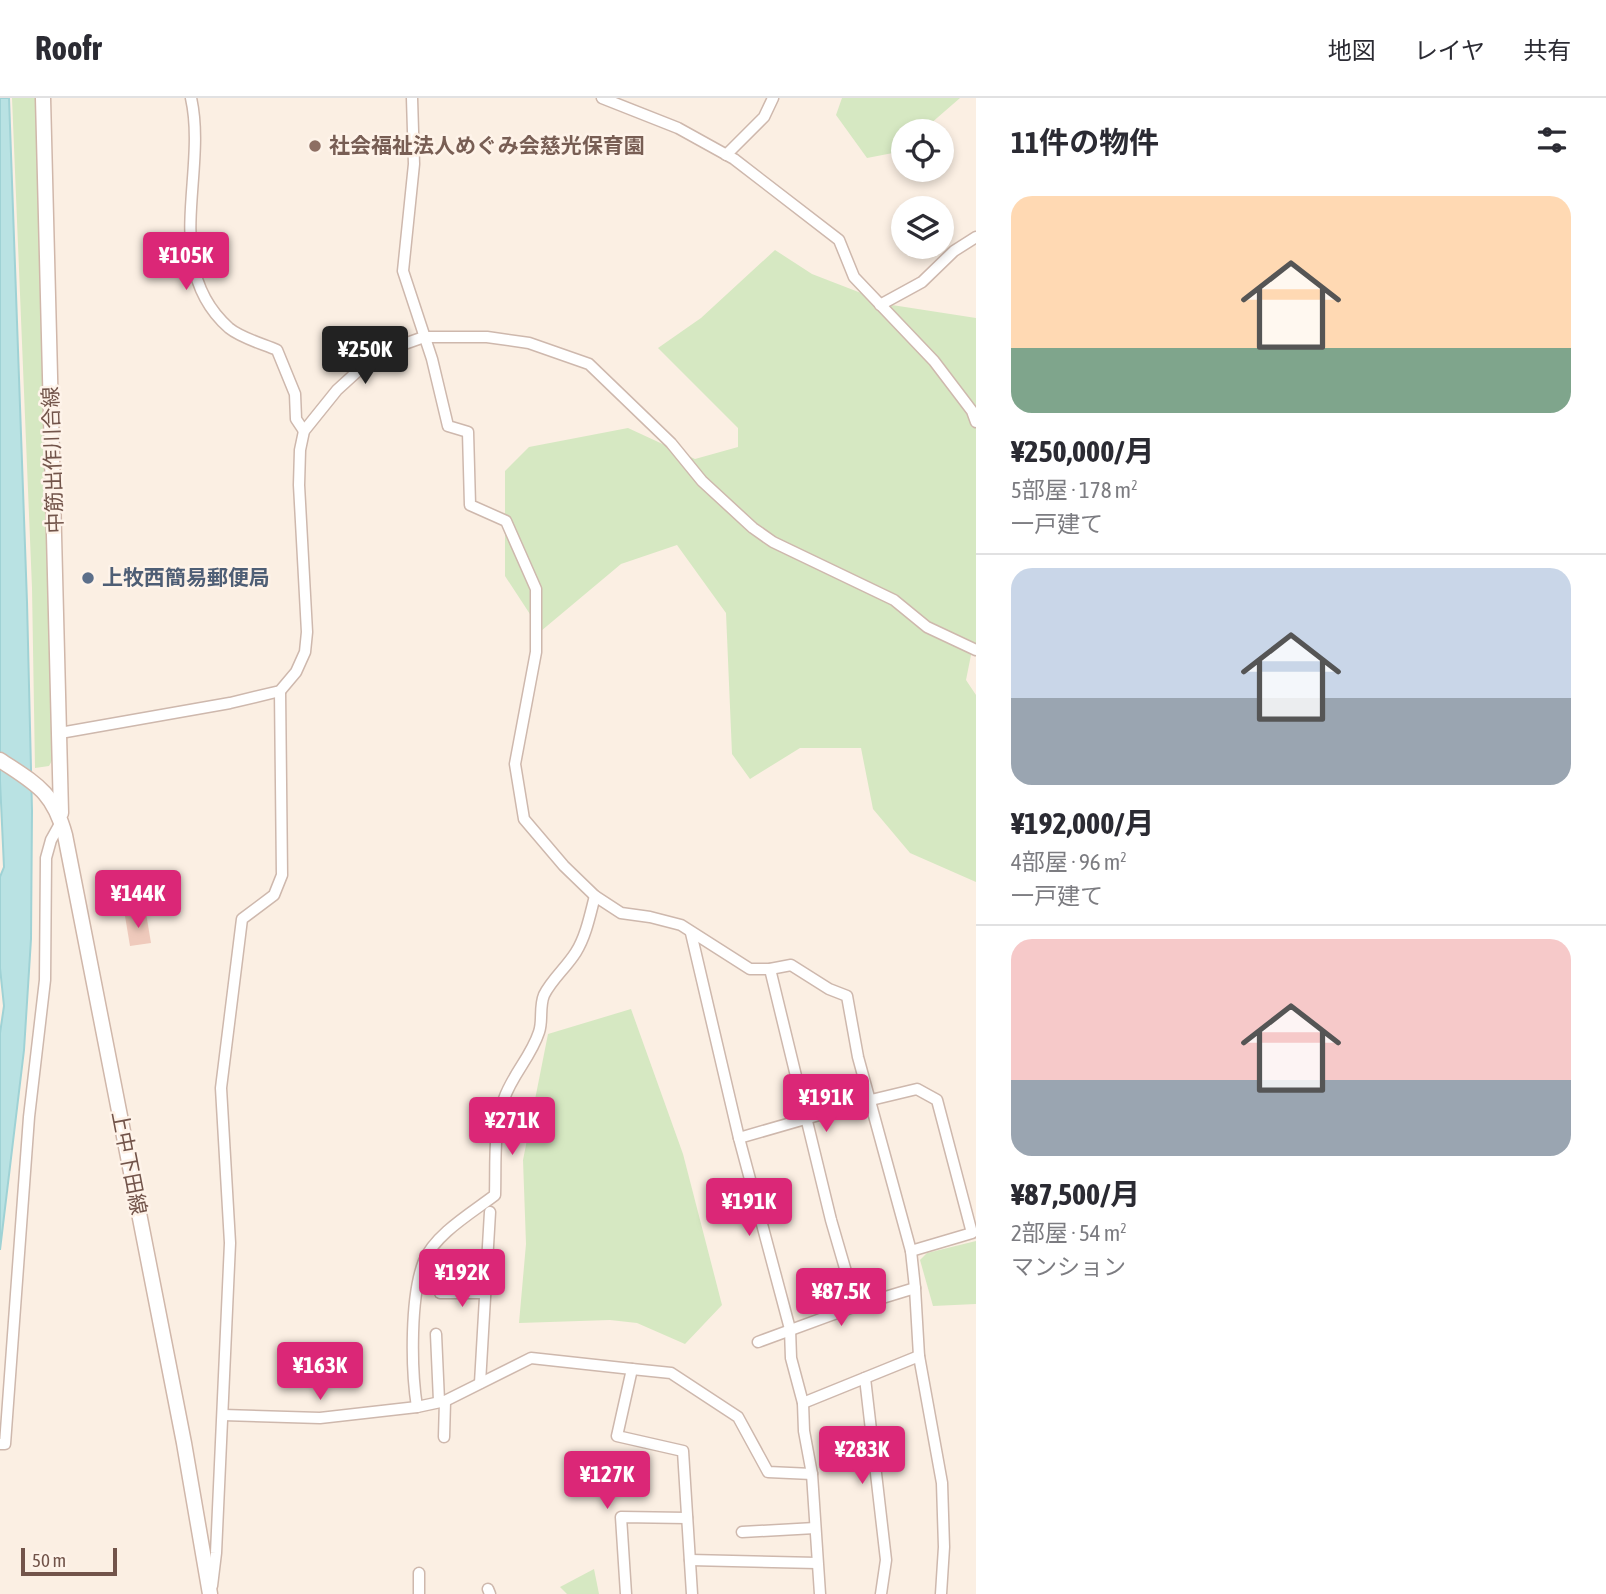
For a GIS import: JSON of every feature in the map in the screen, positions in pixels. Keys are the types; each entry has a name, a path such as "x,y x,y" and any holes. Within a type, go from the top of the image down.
{"main road":[{"name":"中筋出作川合線","path":"43,98 61,821"},
{"name":"上中下田線","path":"0,760 40,787 52,801 61,821 184,1443 210,1594"}],"street":[{"path":"191,98 194,139 190,238 193,269 209,304 230,329 277,350 295,394 296,419 304,431"},
{"path":"412,98 414,164 403,271 442,396 448,426 468,432 470,505 506,521 536,589 536,652 515,764 524,819 564,866 595,896 621,913 681,925 750,969 791,965 829,989 847,996 858,1057 911,1251 919,1356 942,1483 944,1547 941,1594"},
{"path":"602,98 678,128 726,155 839,240 854,276 934,361 972,411 976,422"},
{"path":"726,155 764,117 773,98"},
{"path":"880,305 922,282 954,251 976,237"},
{"path":"60,733 230,703 280,691 296,672 305,652 307,632 299,485 300,450 304,431 337,390 371,359 424,337 487,337 529,343 589,364 671,443 702,481 753,528 773,542 894,600 927,627 976,650"},
{"path":"210,1594 216,1553 230,1243 221,1088 242,919 274,895 282,875 280,691"},
{"path":"0,1444 5,1444 29,1118 45,980 46,858 51,840 61,821"},
{"path":"417,1407 414,1387 416,1301 424,1260 445,1233 495,1195 496,1137 503,1100 530,1054 540,1030 542,999 582,941 595,896"},
{"path":"691,933 739,1138 790,1329 791,1358 803,1403 804,1431 812,1474 820,1594"},
{"path":"770,969 806,1119 856,1306"},
{"path":"739,1138 917,1089 937,1100 972,1233 911,1251"},
{"path":"480,1383 490,1212"},
{"path":"758,1342 856,1306 915,1288"},
{"path":"440,1293 485,1293"},
{"path":"436,1334 444,1437"},
{"path":"803,1403 919,1356"},
{"path":"222,1415 320,1418 417,1407 442,1401 531,1358 632,1368 671,1373 737,1417 768,1472 812,1474"},
{"path":"632,1368 617,1436 683,1451 692,1594"},
{"path":"864,1378 886,1560 881,1594"},
{"path":"626,1594 621,1517 687,1518"},
{"path":"742,1532 815,1528"},
{"path":"690,1560 817,1563"},
{"path":"419,1573 419,1594"}],"green space":[{"path":"12,98 38,98 56,753 49,766 35,768 32,588"},
{"path":"842,98 960,98 936,119 891,119 891,153 867,158 836,115"},
{"path":"775,250 812,274 892,305 976,318 976,646 972,650 966,680 976,695 976,882 910,853 873,809 861,748 800,748 750,779 732,754 726,613 677,545 621,564 541,631 505,576 505,471 529,447 628,428 695,459 738,447 738,428 658,348 701,318"},
{"path":"631,1009 683,1154 722,1305 685,1344 637,1323 610,1320 519,1323 526,1244 523,1160 548,1034"},
{"path":"976,1241 976,1304 933,1306 920,1260 927,1253"},
{"path":"594,1569 599,1594 567,1594 560,1587"}],"water":[{"path":"0,98 9,98 32,811 31,939 24,1050 0,1250 0,1033 4,1006 0,968 0,877 4,867 0,781"}],"building":[{"path":"146,913 151,943 130,946 125,916"}],"place":[{"name":"社会福祉法人めぐみ会慈光保育園","path":"315,146"},
{"name":"上牧西簡易郵便局","path":"88,578"}]}
